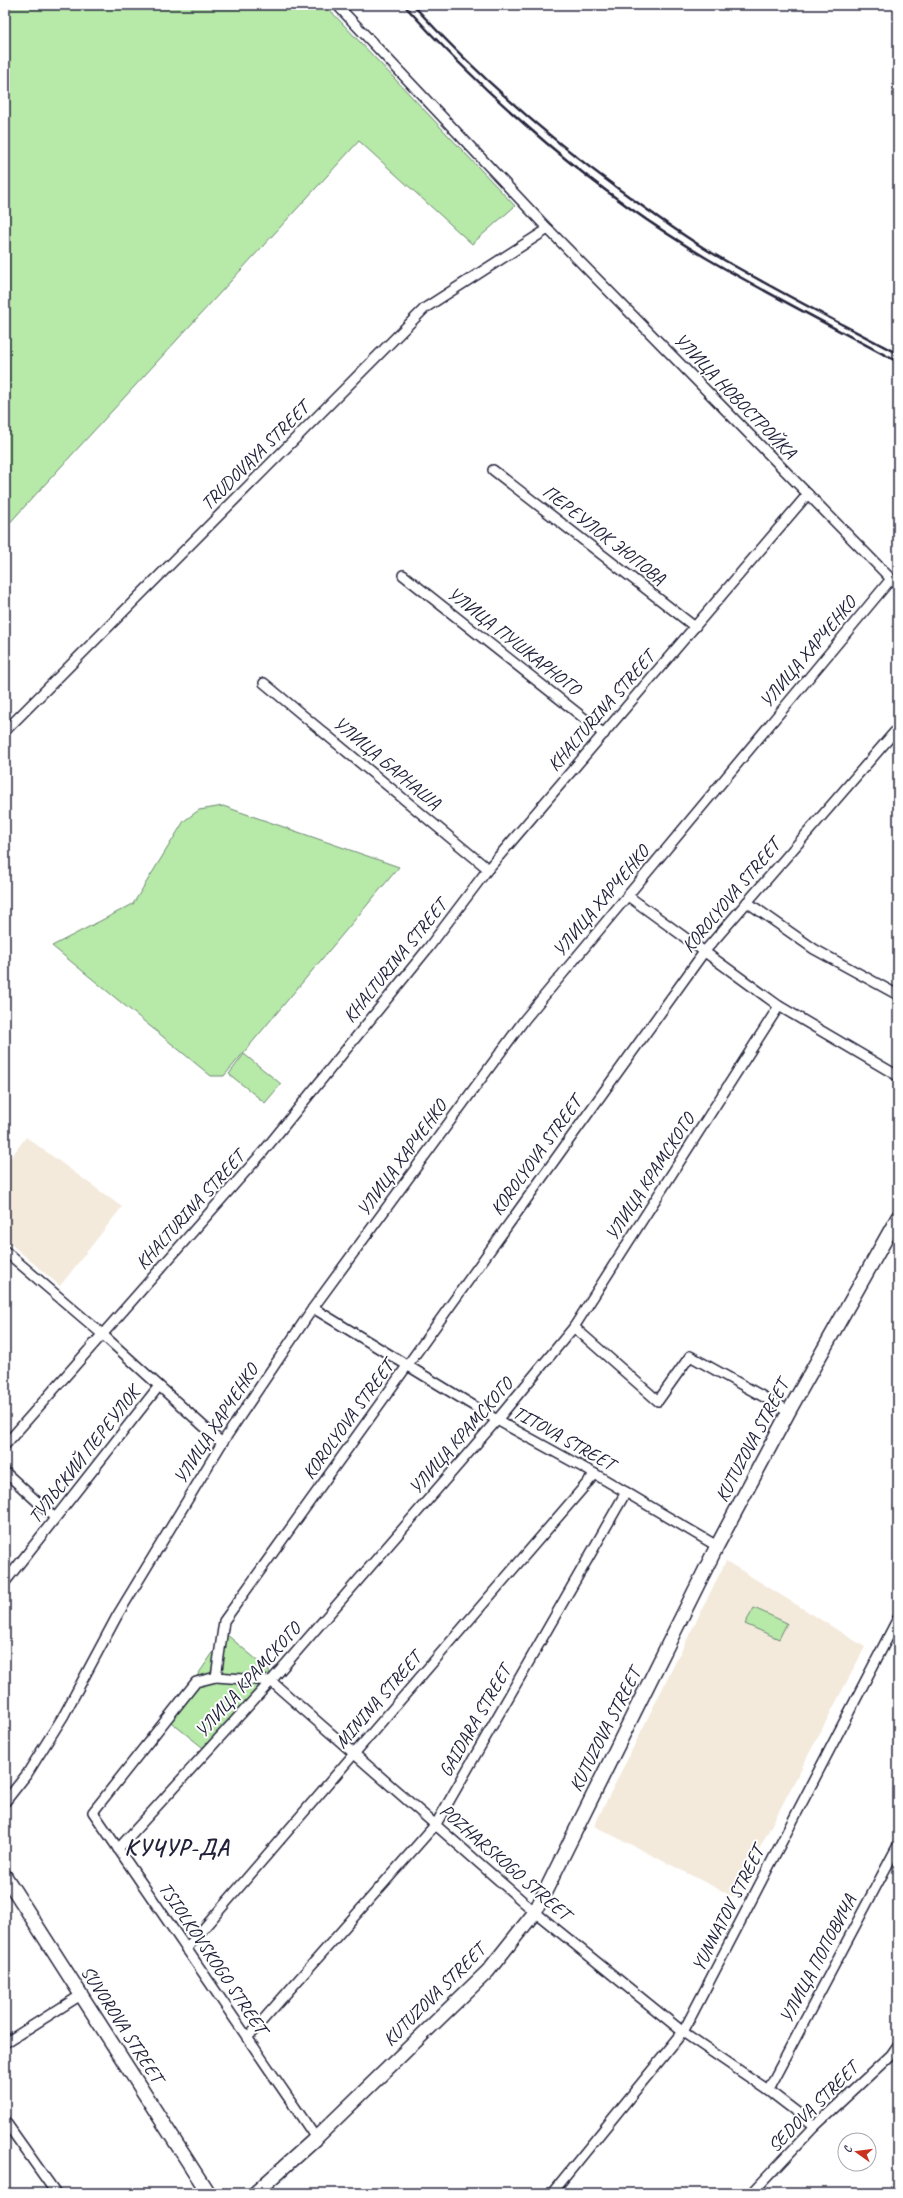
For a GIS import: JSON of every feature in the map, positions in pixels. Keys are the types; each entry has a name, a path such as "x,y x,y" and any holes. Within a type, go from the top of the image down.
{"main road":[{"name":"KUTUZOVA STREET","path":"255,2193 316,2138 488,1971 535,1912 717,1546 789,1411 898,1217"},
{"name":"SUVOROVA STREET","path":"5,1876 208,2193"}],"street":[{"name":"УЛИЦА НОВОСТРОЙКА","path":"337,5 548,229 898,586"},
{"name":"TRUDOVAYA STREET","path":"5,731 425,308 548,229"},
{"name":"ПЕРЕУЛОК ЭЮПОВА","path":"493,470 695,628"},
{"name":"KHALTURINA STREET","path":"5,1445 263,1152 429,947 488,869 808,494"},
{"name":"УЛИЦА ПУШКАРНОГО","path":"403,574 604,734"},
{"name":"УЛИЦА ХАРЧЕНКО","path":"5,1802 27,1774 64,1715 121,1609 222,1443 313,1308 525,1019 891,579"},
{"name":"УЛИЦА БАРНАША","path":"264,683 488,869"},
{"name":"KOROLYOVA STREET","path":"216,1677 224,1621 704,952 898,728"},
{"path":"628,896 779,1006 898,1076"},
{"path":"747,902 814,950 898,995"},
{"name":"УЛИЦА КРАМСКОГО","path":"118,1849 270,1681 497,1420 574,1327 779,1006"},
{"path":"5,1251 102,1334 222,1443"},
{"name":"TITOVA STREET","path":"313,1308 497,1420 595,1474 717,1546"},
{"path":"574,1327 658,1402 690,1356 789,1411"},
{"name":"ТУЛЬСКИЙ ПЕРЕУЛОК","path":"5,1582 159,1386"},
{"path":"5,1472 55,1518"},
{"name":"MININA STREET","path":"186,1949 595,1474"},
{"name":"GAIDARA STREET","path":"247,2038 436,1824 626,1492"},
{"name":"YUNNATOV STREET","path":"552,2193 683,2032 898,1618"},
{"path":"216,1677 270,1681"},
{"name":"TSIOLKOVSKOGO STREET","path":"216,1677 196,1682 93,1812 316,2138"},
{"name":"POZHARSKOGO STREET","path":"270,1681 436,1824 535,1912 683,2032 768,2090 815,2126"},
{"name":"УЛИЦА ПОПОВИЧА","path":"768,2090 898,1845"},
{"path":"5,2043 81,1995"},
{"name":"SEDOVA STREET","path":"752,2193 815,2126 891,2054 898,2045"},
{"path":"5,2121 55,2193"}],"shaded area":[{"path":"26,1137 122,1207 60,1286 5,1239 5,1165"},
{"path":"726,1561 865,1647 734,1897 594,1826"}],"green space":[{"path":"5,5 325,5 515,206 472,244 359,141 5,528"},
{"path":"223,806 399,867 224,1076 211,1076 52,946 133,904 184,821 199,810"},
{"path":"244,1054 281,1084 265,1103 229,1074"},
{"path":"754,1608 787,1623 779,1639 745,1624"},
{"path":"226,1634 269,1670 271,1681 207,1751 167,1719"}],"railway":[{"path":"404,5 437,41 509,110 586,175 625,205 708,259 898,362"},
{"path":"413,5 461,55 512,103 565,148 665,223 735,266 898,354"}],"district":[{"name":"КУЧУР-ДА","path":"177,1847"}]}
